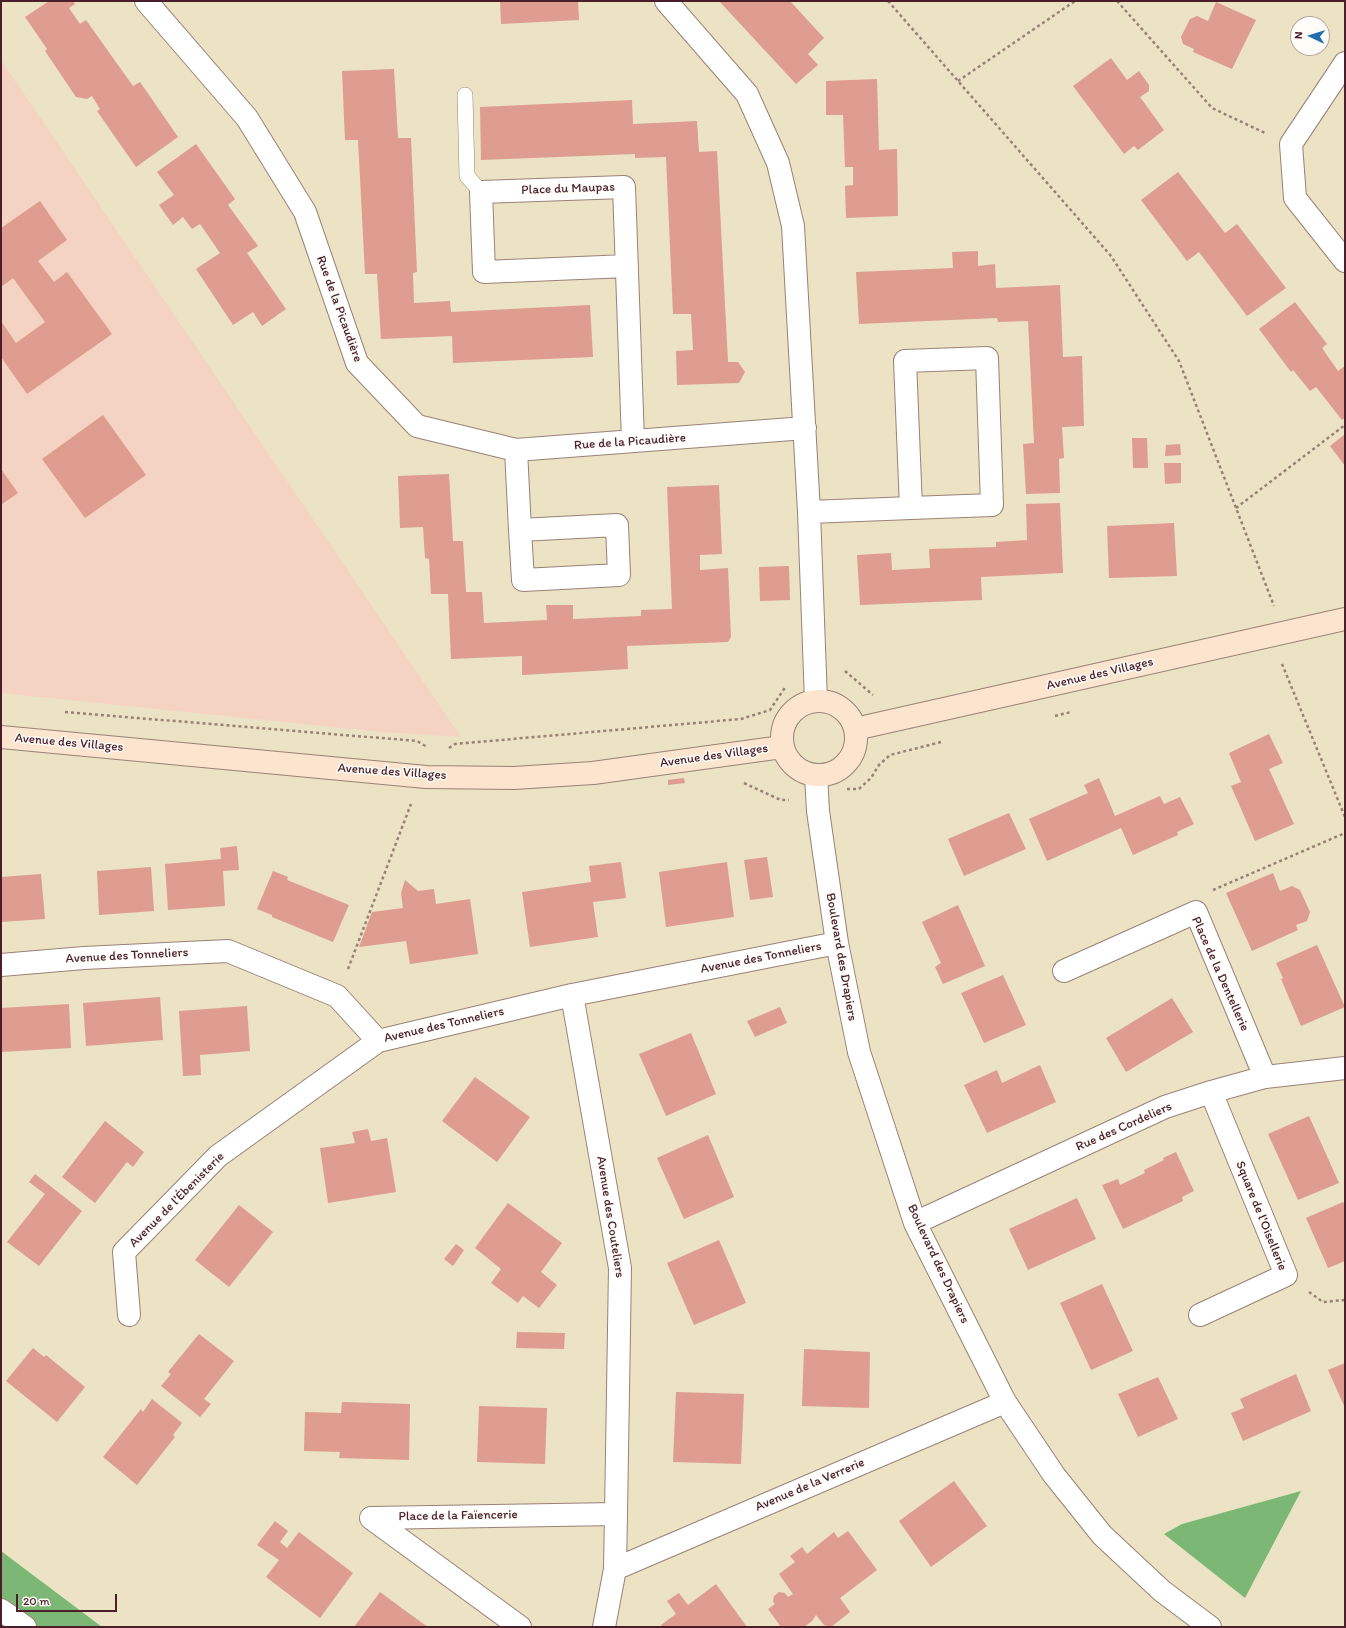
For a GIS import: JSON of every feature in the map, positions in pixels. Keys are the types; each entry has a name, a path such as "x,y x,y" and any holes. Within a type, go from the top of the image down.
{"street":[{"name":"Rue de la Picaudière","path":"146,1 247,118 305,212 357,363 417,426 516,450 805,428"},
{"path":"666,1 747,94 778,163 793,226 805,428 816,701 835,704 846,712 853,722 855,729 855,748 850,759 840,768 816,784"},
{"path":"1345,63 1291,144 1295,198 1345,260"},
{"name":"Place du Maupas","path":"481,192 624,187 633,442"},
{"path":"481,192 484,272 627,266"},
{"path":"809,512 992,505 987,358 905,361 911,508"},
{"path":"516,450 522,580 619,575 617,525 520,530"},
{"name":"Avenue des Villages","path":"855,729 1345,619"},
{"name":"Avenue des Villages","path":"816,701 800,706 791,714 784,724 781,735 782,747 787,758 795,767 805,773 816,784"},
{"name":"Avenue des Villages","path":"1,737 426,777 514,778 593,773 782,747"},
{"name":"Boulevard des Drapiers","path":"816,784 837,943 859,1052 915,1222 1005,1402 1054,1475 1102,1535 1162,1591 1210,1627"},
{"name":"Place de la Dentellerie","path":"1064,971 1196,912 1265,1076"},
{"name":"Avenue des Tonneliers","path":"1,965 84,958 228,951 337,996 378,1041 572,995 837,943"},
{"name":"Avenue des Couteliers","path":"572,995 620,1268 616,1514"},
{"name":"Avenue de l'Ébenisterie","path":"129,1315 124,1252 218,1156 378,1041"},
{"name":"Rue des Cordeliers","path":"915,1222 1166,1107 1265,1076 1345,1068"},
{"name":"Square de l'Oisellerie","path":"1200,1315 1286,1275 1210,1092"},
{"name":"Avenue de la Verrerie","path":"615,1569 1005,1402"},
{"path":"604,1627 615,1569 616,1514"},
{"name":"Place de la Faïencerie","path":"520,1627 371,1518 616,1514"},
{"path":"1,1610 25,1627"}],"lane":[{"path":"464,94 467,176 481,192"}],"path":[{"path":"888,1 1111,256 1179,361 1285,633"},
{"path":"957,81 1074,1"},
{"path":"1117,1 1212,108 1291,144"},
{"path":"1236,508 1345,425"},
{"path":"1279,657 1345,817"},
{"path":"444,751 455,744 741,719 770,710 787,684"},
{"path":"1049,717 1078,710"},
{"path":"64,712 417,741 428,748"},
{"path":"816,784 837,789 859,789 871,778 879,765 890,755 944,741"},
{"path":"337,996 412,802"},
{"path":"1196,912 1207,893 1345,833"},
{"path":"1286,1275 1323,1302 1345,1300"}],"shaded area":[{"path":"1,60 461,737 382,732 1,693"}],"green space":[{"path":"1301,1491 1245,1598 1164,1534 1182,1524"},
{"path":"1,1551 102,1627 1,1627"}],"building":[{"path":"49,1 73,1 75,4 69,8 80,24 86,20 133,86 140,82 178,137 136,167 97,111 100,109 92,96 87,99 76,97 45,51 47,49 25,17"},
{"path":"500,1 578,1 579,20 501,24"},
{"path":"719,1 790,1 824,38 808,54 818,65 796,84"},
{"path":"1216,2 1256,20 1232,69 1193,52 1194,49 1183,44 1181,37 1190,19 1197,16 1208,21"},
{"path":"1111,58 1127,80 1139,71 1149,85 1149,91 1140,97 1164,130 1138,150 1134,146 1124,154 1073,86"},
{"path":"394,69 398,138 411,138 417,272 413,273 414,303 450,301 451,312 590,305 593,357 453,363 452,336 381,339 377,274 365,274 358,140 345,140 342,71"},
{"path":"877,79 879,150 897,149 898,216 846,218 845,186 853,185 853,167 845,167 843,115 826,115 826,81"},
{"path":"632,100 633,124 697,121 699,152 717,151 728,362 738,362 745,372 739,383 677,385 676,351 693,350 691,314 673,314 666,157 635,158 635,154 481,160 480,107"},
{"path":"196,144 235,199 228,205 258,246 247,253 286,309 262,326 253,312 233,325 196,269 220,253 200,224 192,229 183,217 173,225 159,205 174,195 157,172"},
{"path":"1178,172 1225,233 1237,224 1286,288 1247,316 1199,252 1187,261 1141,200"},
{"path":"40,201 67,240 38,261 54,282 67,272 112,334 27,394 1,357 1,321 16,343 45,322 13,278 1,287 1,228"},
{"path":"978,251 978,266 995,264 996,288 1060,285 1063,357 1082,356 1084,426 1062,427 1064,458 1059,459 1060,493 1026,494 1023,444 1034,443 1028,321 998,322 997,318 859,324 856,272 953,268 952,252"},
{"path":"1295,302 1327,344 1322,348 1338,371 1345,366 1345,418 1342,420 1316,387 1310,391 1293,370 1291,372 1259,329"},
{"path":"103,415 146,475 85,518 42,459"},
{"path":"1345,434 1345,466 1330,446"},
{"path":"1132,438 1147,438 1148,468 1133,468"},
{"path":"1180,444 1181,455 1165,456 1166,445"},
{"path":"1164,463 1181,463 1181,483 1165,484"},
{"path":"1,469 18,493 1,505"},
{"path":"449,474 453,541 463,541 466,592 482,592 484,623 547,620 546,605 573,605 573,619 641,616 641,610 672,609 667,487 719,485 722,554 700,555 700,570 728,568 731,637 728,642 627,646 628,669 522,675 522,656 451,659 448,594 431,594 429,559 425,558 423,527 400,528 398,476"},
{"path":"1060,503 1063,573 981,577 982,600 860,605 857,555 891,553 892,570 930,568 929,549 996,547 996,542 1027,540 1026,504"},
{"path":"1174,523 1177,576 1109,578 1107,526"},
{"path":"789,566 790,600 760,601 759,567"},
{"path":"1269,734 1283,763 1269,769 1294,824 1255,841 1231,786 1241,782 1229,753"},
{"path":"684,778 685,783 668,785 668,780"},
{"path":"1099,778 1115,816 1160,796 1164,804 1180,797 1194,824 1177,832 1178,835 1133,855 1121,828 1047,861 1029,819 1088,793 1084,785"},
{"path":"1009,813 1026,849 964,876 948,839"},
{"path":"237,846 239,870 223,871 225,906 168,910 165,864 221,859 220,848"},
{"path":"767,857 773,897 750,900 744,860"},
{"path":"621,862 626,898 593,902 598,937 530,947 522,892 591,882 589,866"},
{"path":"727,862 734,917 666,927 659,872"},
{"path":"151,867 154,911 99,915 97,871"},
{"path":"273,871 288,877 287,880 349,905 333,942 272,917 272,915 257,909"},
{"path":"1273,873 1280,891 1292,886 1300,890 1310,912 1307,921 1296,925 1298,930 1252,951 1226,893"},
{"path":"41,874 45,919 1,922 1,877"},
{"path":"405,880 418,891 434,889 436,904 470,899 478,954 410,964 406,941 359,947 372,912 403,908 401,893"},
{"path":"958,905 985,966 943,984 935,967 941,963 922,922"},
{"path":"1317,945 1345,1007 1301,1026 1281,979 1283,978 1276,963"},
{"path":"1003,975 1026,1025 984,1043 961,993"},
{"path":"160,997 163,1040 86,1046 83,1003"},
{"path":"1172,998 1193,1032 1126,1072 1106,1038"},
{"path":"69,1004 71,1048 1,1052 1,1008"},
{"path":"247,1006 250,1051 200,1055 201,1075 183,1076 179,1011"},
{"path":"780,1007 787,1023 755,1037 747,1021"},
{"path":"691,1033 716,1094 666,1116 639,1054"},
{"path":"1040,1065 1056,1102 987,1133 964,1085 997,1070 1002,1083"},
{"path":"475,1077 530,1117 497,1162 442,1121"},
{"path":"1309,1116 1339,1183 1298,1200 1268,1134"},
{"path":"105,1121 144,1152 133,1167 127,1162 95,1203 62,1177"},
{"path":"368,1129 371,1141 387,1138 396,1192 328,1203 320,1148 355,1143 352,1132"},
{"path":"708,1135 734,1197 684,1219 657,1158"},
{"path":"1176,1152 1194,1191 1182,1197 1183,1201 1123,1229 1102,1185 1118,1179 1120,1185 1145,1173 1144,1170"},
{"path":"35,1174 82,1211 39,1266 7,1242 45,1194 29,1182"},
{"path":"1077,1198 1096,1239 1028,1270 1009,1229"},
{"path":"1343,1202 1345,1205 1345,1261 1328,1268 1306,1218"},
{"path":"508,1203 562,1243 541,1272 557,1285 539,1308 523,1296 518,1303 491,1283 501,1269 475,1248"},
{"path":"239,1205 273,1232 229,1287 195,1260"},
{"path":"719,1240 746,1303 694,1325 667,1263"},
{"path":"456,1244 464,1250 453,1266 444,1259"},
{"path":"1102,1284 1133,1351 1091,1370 1060,1303"},
{"path":"517,1332 565,1333 564,1349 516,1348"},
{"path":"199,1334 234,1361 204,1399 211,1404 200,1417 161,1386 171,1374 168,1372"},
{"path":"33,1348 44,1357 46,1355 85,1387 57,1422 6,1381"},
{"path":"804,1349 870,1352 869,1408 802,1406"},
{"path":"1345,1363 1345,1408 1328,1370"},
{"path":"1296,1374 1311,1411 1243,1441 1231,1413 1244,1408 1240,1399"},
{"path":"1158,1377 1178,1419 1138,1437 1118,1394"},
{"path":"676,1392 744,1394 741,1464 673,1462"},
{"path":"152,1399 182,1423 173,1435 175,1437 137,1485 103,1457 141,1409 143,1412"},
{"path":"342,1402 410,1404 409,1460 339,1458 340,1452 304,1451 305,1412 341,1413"},
{"path":"479,1406 547,1408 545,1464 477,1462"},
{"path":"954,1481 987,1526 931,1567 899,1521"},
{"path":"275,1521 288,1531 280,1542 287,1548 299,1532 353,1573 320,1618 266,1577 279,1560 257,1545"},
{"path":"848,1531 877,1570 840,1598 850,1612 831,1627 824,1625 816,1615 812,1621 804,1627 781,1627 768,1609 775,1604 773,1602 774,1596 779,1592 785,1593 788,1597 793,1594 779,1574 795,1562 790,1556 802,1547 807,1554 834,1532 838,1538"},
{"path":"716,1584 747,1627 663,1627 661,1625 676,1614 667,1601 679,1593 688,1605"},
{"path":"380,1592 407,1612 428,1627 354,1627"}]}
